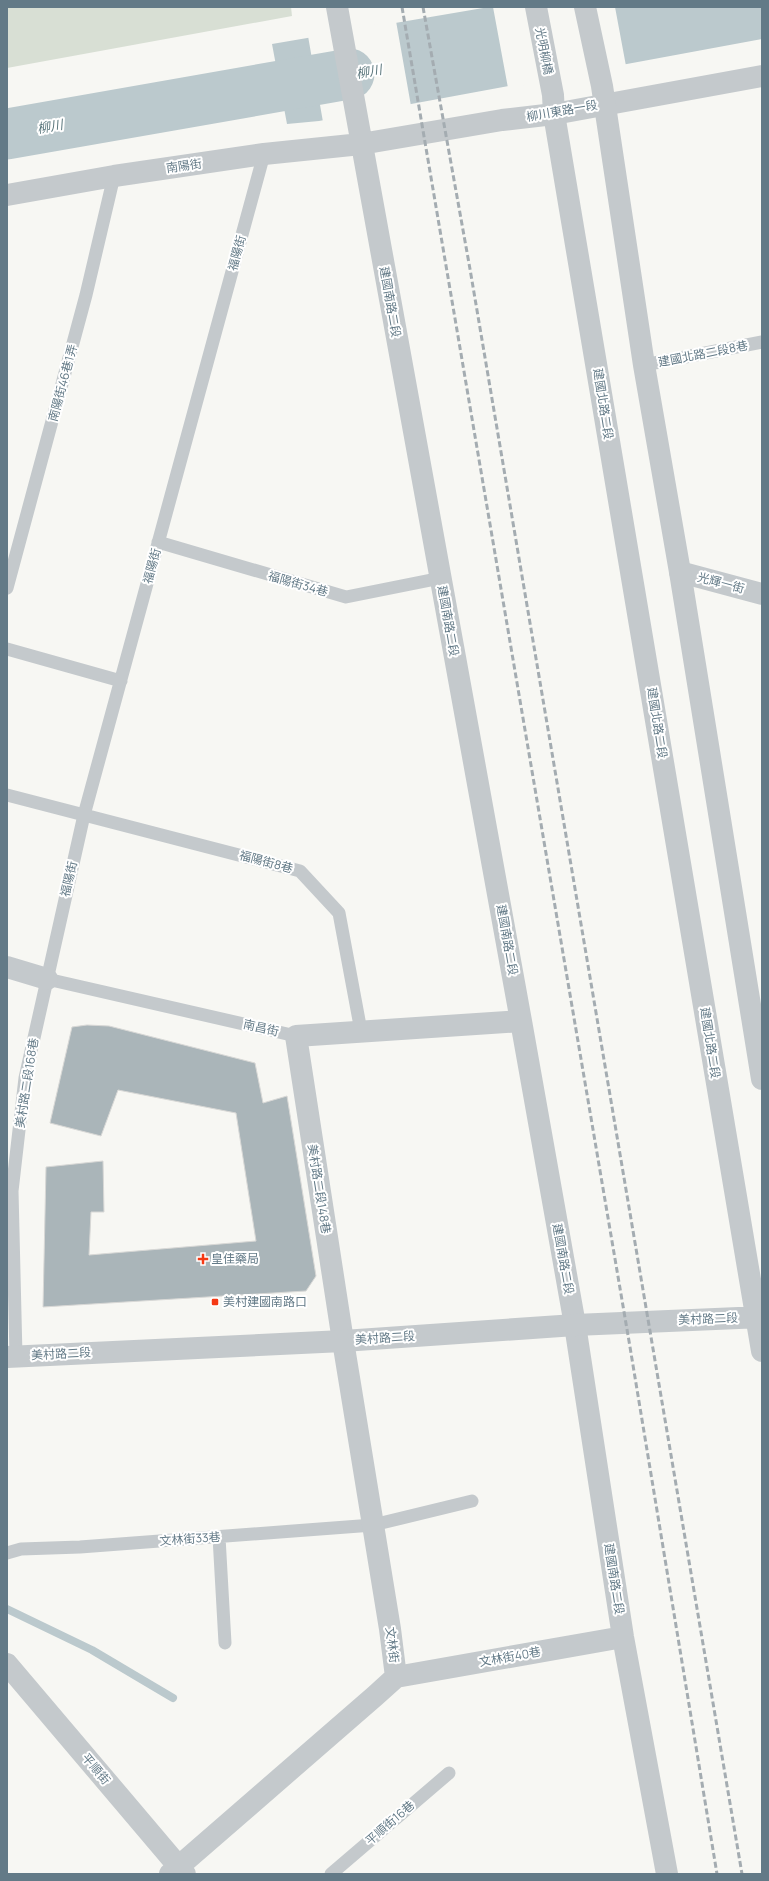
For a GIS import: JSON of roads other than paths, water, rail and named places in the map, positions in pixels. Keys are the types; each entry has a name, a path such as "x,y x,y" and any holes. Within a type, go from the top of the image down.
{"street":[{"name":"光明柳橋","path":"536,7 553,105"},
{"path":"585,7 603,95 644,365 680,572 762,1079"},
{"name":"建國南路二段","path":"338,10 440,578 522,1021 575,1325 623,1637 667,1874"},
{"name":"柳川東路一段","path":"360,134 487,123 553,105 603,95 762,76"},
{"name":"建國北路二段","path":"553,105 759,1317 762,1351"},
{"name":"南陽街","path":"7,195 114,176 264,154 360,134"},
{"name":"光輝一街","path":"680,572 762,594"},
{"name":"南昌街","path":"7,967 47,979"},
{"name":"南昌街","path":"296,1036 522,1021"},
{"name":"美村路二段148巷","path":"296,1036 343,1341"},
{"name":"美村路二段","path":"12,1356 343,1341 575,1325 759,1317"},
{"name":"文林街","path":"178,1872 396,1677 390,1629 343,1341"},
{"name":"文林街40巷","path":"396,1677 623,1637"},
{"name":"平順街","path":"7,1664 178,1872"}],"lane":[{"name":"福陽街","path":"47,979 84,815 264,154"},
{"name":"南陽街46巷1弄","path":"7,588 86,295 114,176"},
{"name":"建國北路二段8巷","path":"644,365 762,342"},
{"name":"福陽街34巷","path":"158,542 346,598 440,578"},
{"path":"7,649 121,681"},
{"name":"福陽街8巷","path":"7,795 300,871 339,913 362,1031"},
{"name":"南昌街","path":"47,979 296,1036"},
{"name":"美村路二段168巷","path":"12,1356 12,1191 25,1078 47,979"},
{"name":"文林街33巷","path":"7,1553 21,1549 80,1547 373,1524 472,1501"},
{"path":"219,1537 225,1643"},
{"name":"平順街16巷","path":"331,1874 449,1773"}],"water":[{"path":"489,7 762,7 762,39 319,121 287,124 272,44"}],"waterway":[{"name":"柳川","path":"7,134 349,74"},
{"path":"7,1609 92,1650 173,1698"}],"railway":[{"path":"402,7 630,1347 717,1874"},
{"path":"423,7 470,269 742,1874"}],"place":[{"name":"皇佳藥局","path":"203,1259"},
{"name":"美村建國南路口","path":"215,1302"}]}
